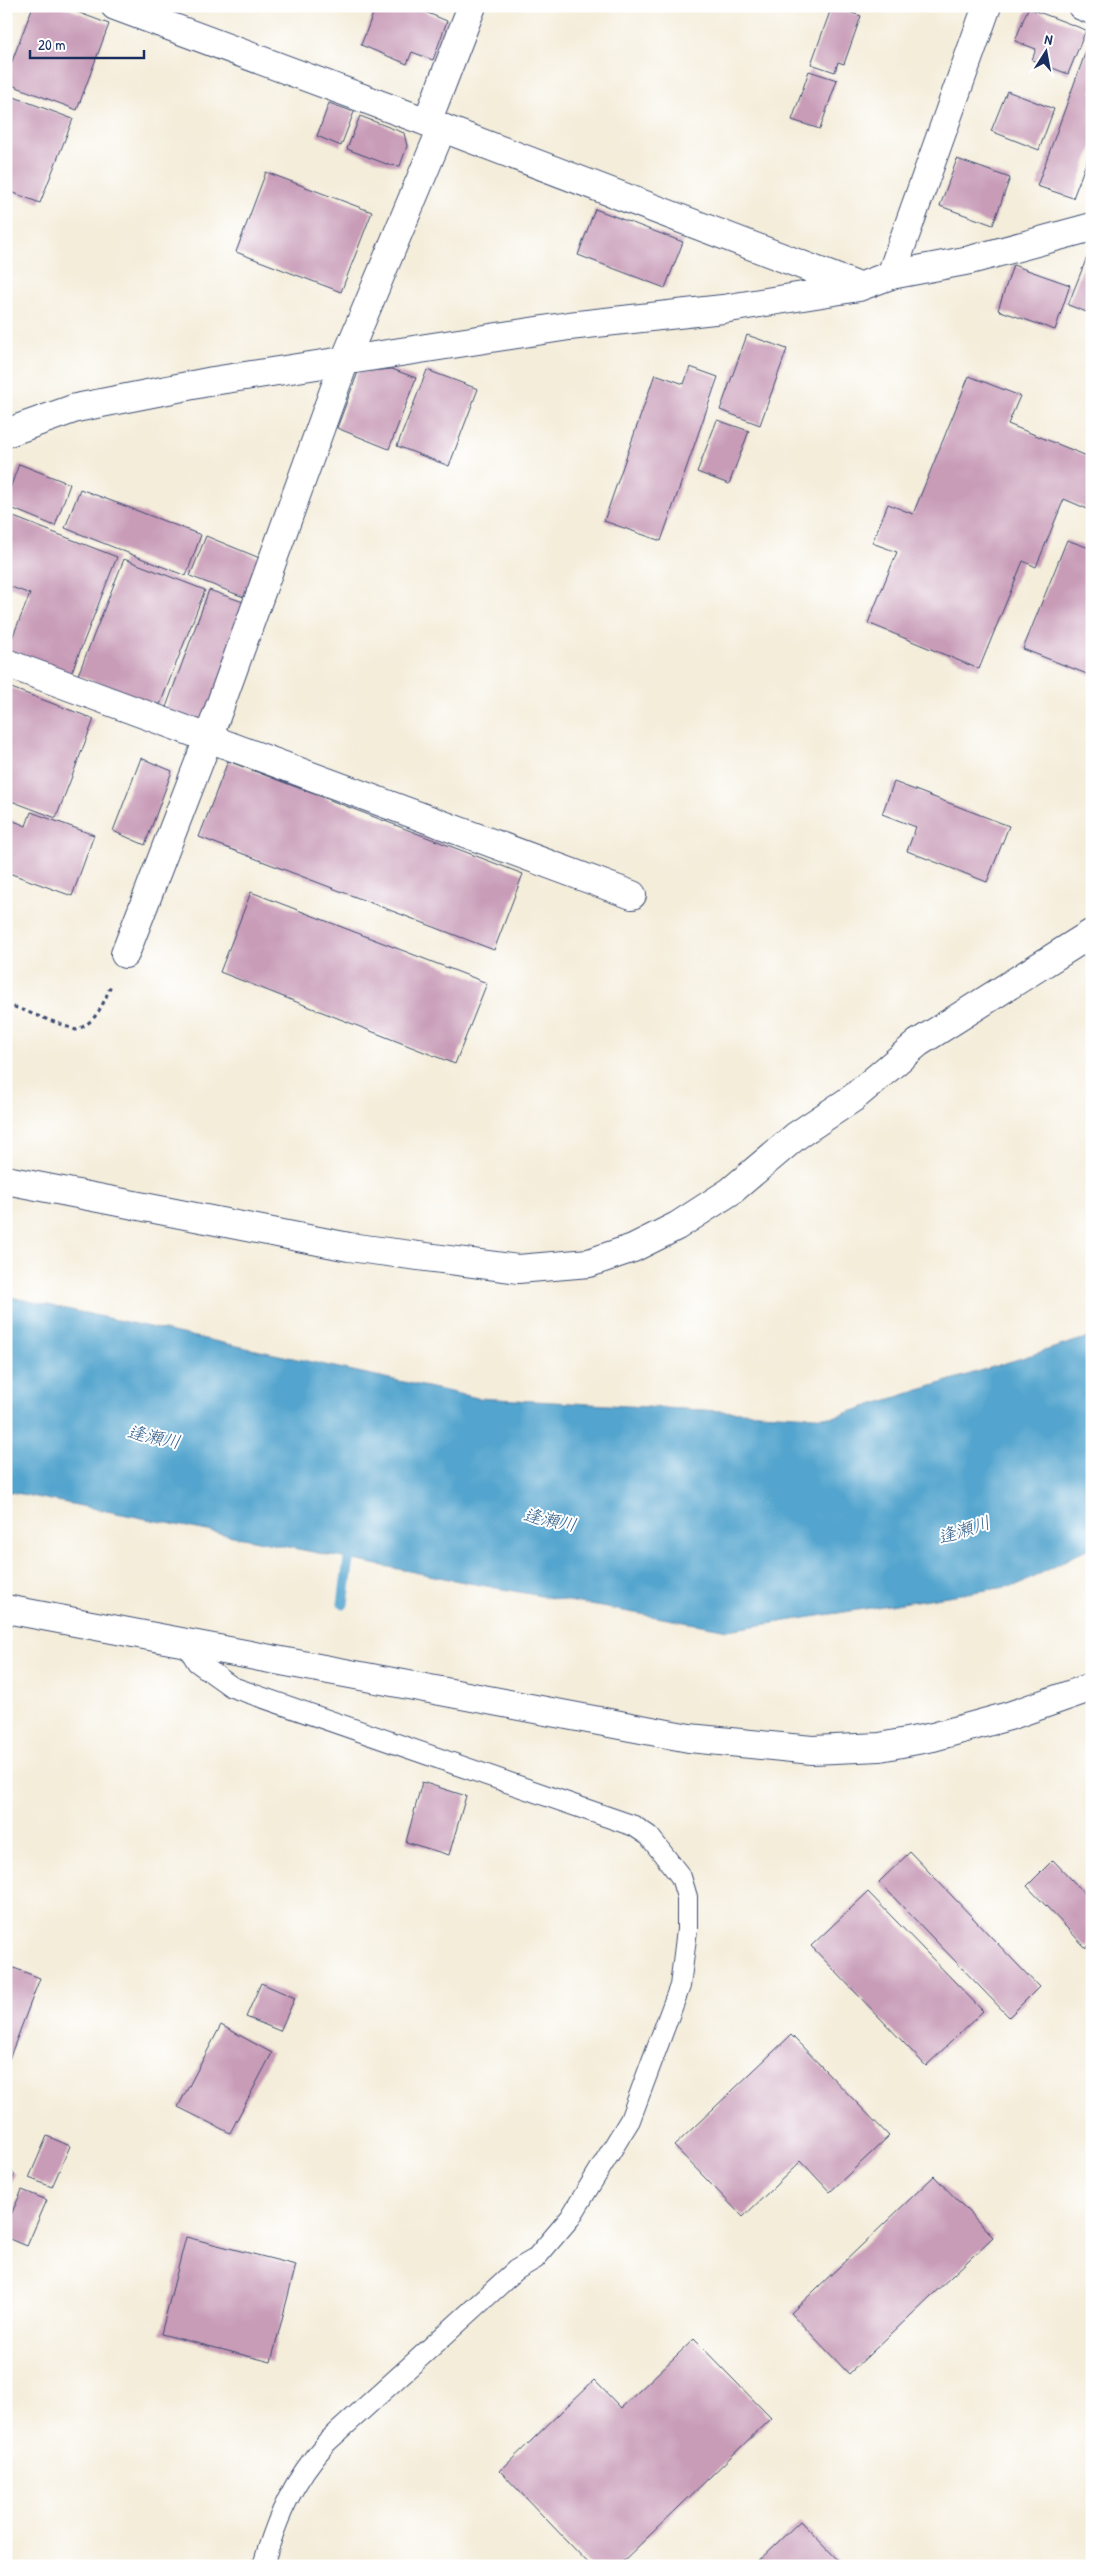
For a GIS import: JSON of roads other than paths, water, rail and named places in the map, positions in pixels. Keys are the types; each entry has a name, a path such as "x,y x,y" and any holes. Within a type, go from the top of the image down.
{"street":[{"path":"115,6 859,287"},
{"path":"125,954 208,739 345,360 434,125 472,6"},
{"path":"891,275 987,6"},
{"path":"1082,6 1092,10"},
{"path":"6,433 76,408 213,382 569,326 723,309 859,287 891,275 970,260 1092,227"},
{"path":"6,663 632,895"},
{"path":"6,1180 349,1247 518,1269 589,1263 633,1248 677,1226 731,1192 796,1136 853,1098 918,1043 1092,933"},
{"path":"6,1609 689,1738 812,1750 880,1748 933,1737 1009,1716 1092,1687"}],"lane":[{"path":"186,1644 197,1662 232,1688 634,1826 649,1836 681,1877 687,1897 686,1930 680,1986 630,2120 570,2218 535,2259 516,2270 326,2442 305,2467 287,2496 271,2536 263,2566"}],"water":[{"name":"逢瀬川","path":"6,1296 478,1398 833,1417 1092,1336 1092,1546 1019,1585 728,1630 464,1582 6,1491"}],"waterway":[{"path":"343,1604 351,1544"}]}
